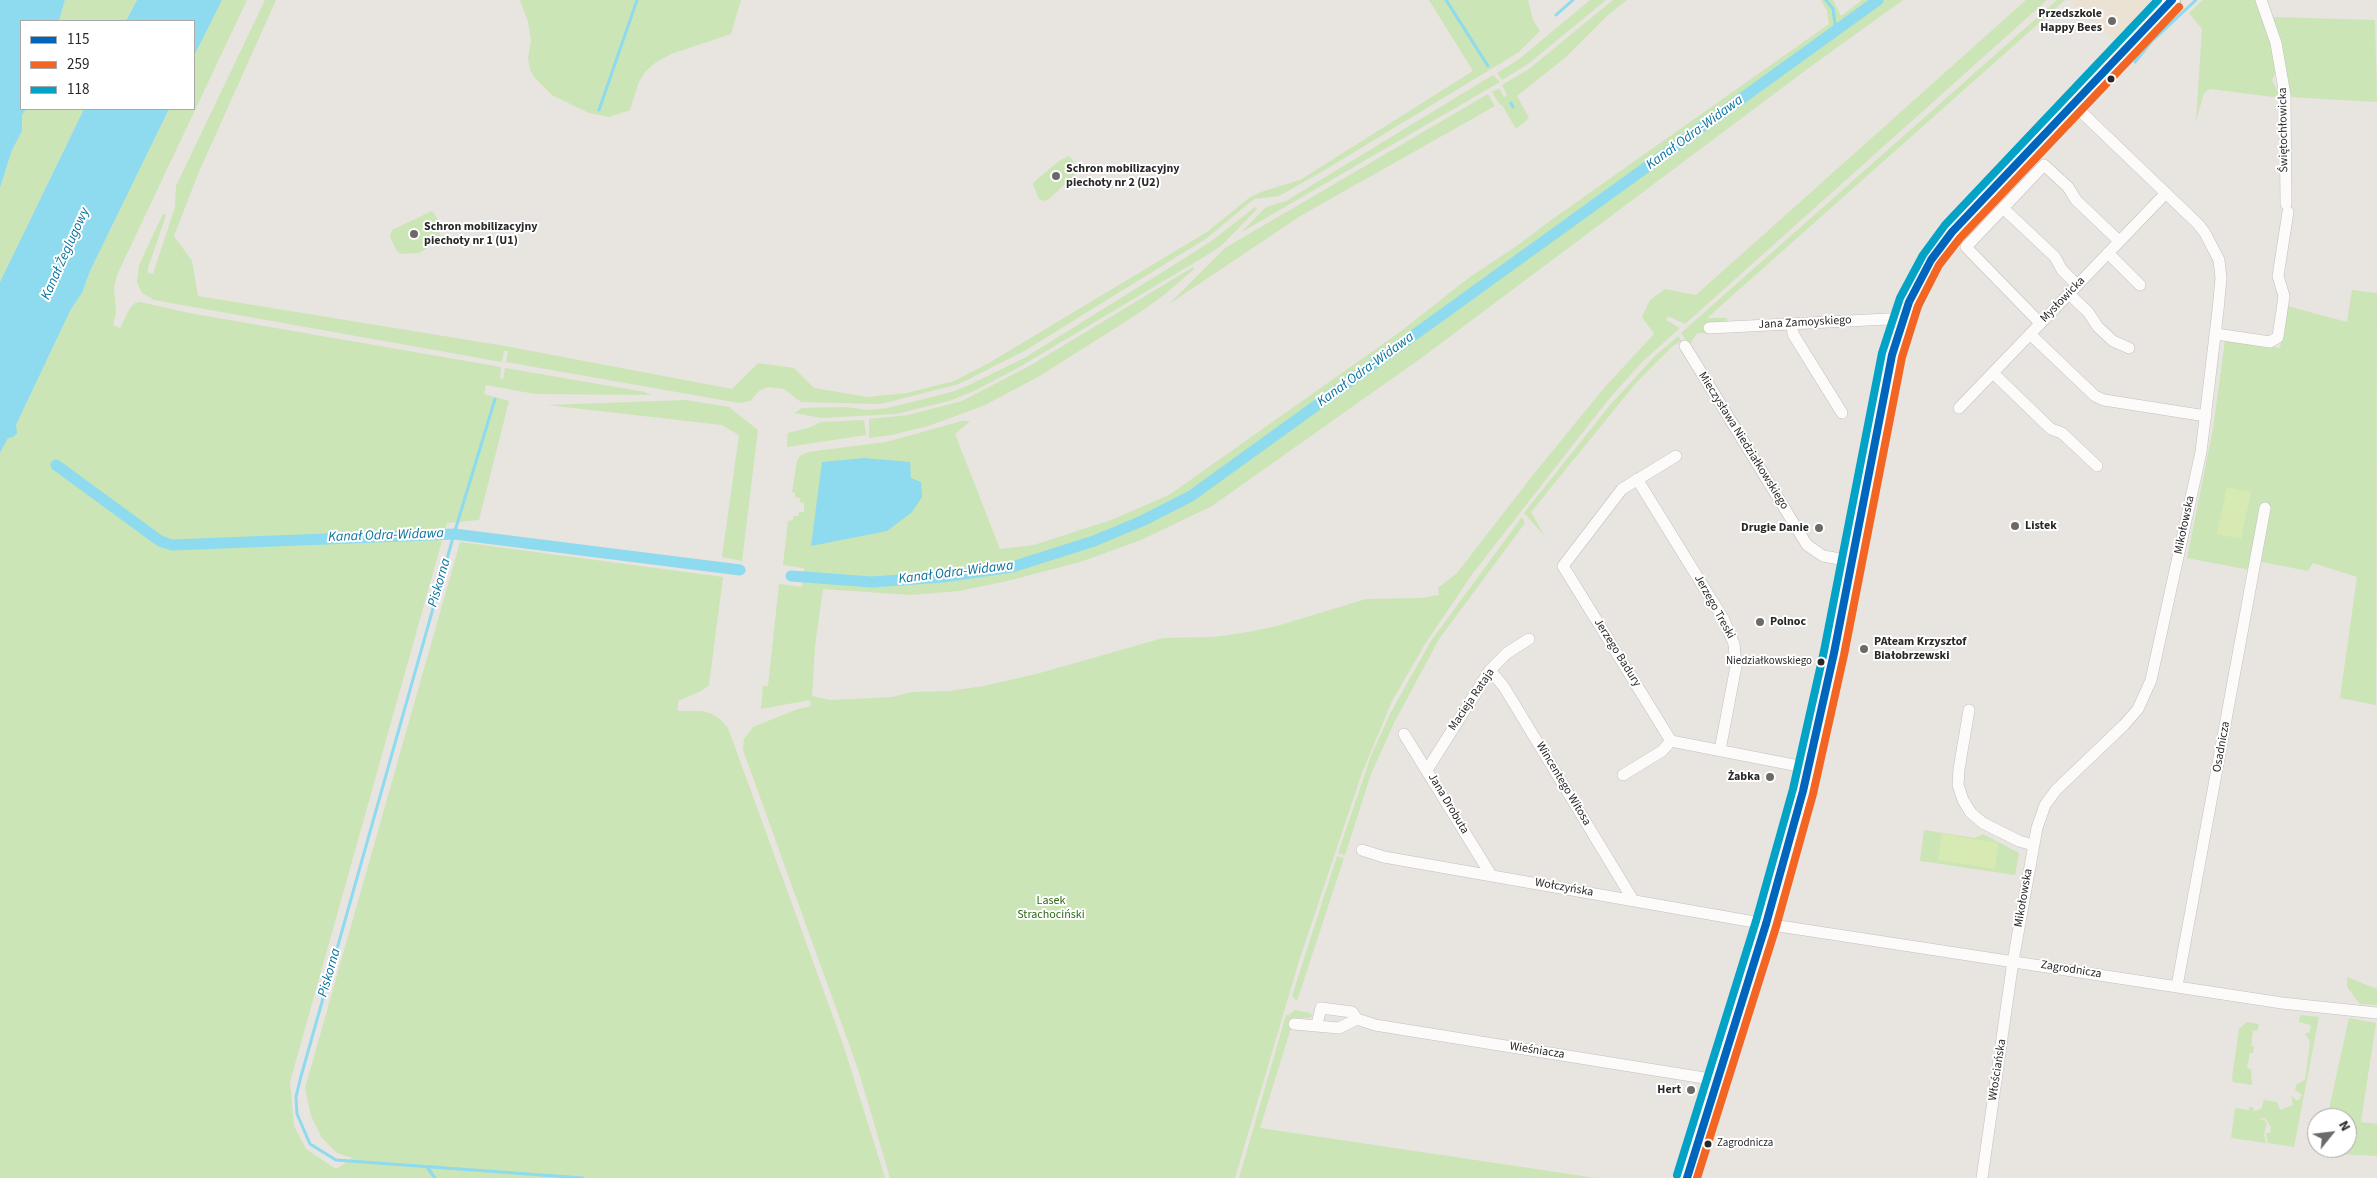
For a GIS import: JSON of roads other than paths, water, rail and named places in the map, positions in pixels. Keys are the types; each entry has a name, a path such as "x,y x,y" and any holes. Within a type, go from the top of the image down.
{"main road":[{"path":"1687,1178 1766,924 1809,768 1852,561 1884,391 1902,322 1917,285 1941,246 1974,208 2172,0"}],"street":[{"name":"Świętochłowicka","path":"2216,334 2270,342 2278,337 2284,296 2278,276 2287,208 2285,95 2276,43 2261,0"},
{"name":"Mikołowska","path":"2013,961 2033,845 2045,805 2056,790 2124,725 2138,709 2147,693 2155,665 2195,482 2206,416 2221,278 2219,260 2209,238 2198,224 2073,104"},
{"path":"2040,323 1966,247 2044,165 2068,187 2076,200 2119,241"},
{"name":"Mysłowicka","path":"1959,408 2166,193"},
{"path":"2003,208 2055,257 2062,270 2077,285"},
{"path":"2108,253 2140,285"},
{"path":"2069,294 2088,312 2098,327 2113,341 2129,348"},
{"name":"Jana Zamoyskiego","path":"1708,328 1888,319 1902,322"},
{"path":"1792,324 1793,334 1842,414"},
{"path":"2030,334 2095,396 2104,400 2206,416"},
{"name":"Mieczysława Niedziałkowskiego","path":"1685,346 1807,545 1823,556 1852,561"},
{"path":"1993,373 2051,429 2062,433 2097,466"},
{"path":"1637,479 1676,456"},
{"name":"Jerzego Badury","path":"1637,479 1622,489 1562,566 1671,741"},
{"name":"Jerzego Treski","path":"1637,479 1724,620 1734,644 1736,666 1720,750"},
{"name":"Osadnicza","path":"2178,986 2265,508"},
{"name":"Macieja Rataja","path":"1427,770 1490,670 1507,653 1528,639"},
{"name":"Wincentego Witosa","path":"1490,670 1504,687 1633,900"},
{"path":"1969,710 1959,769 1958,785 1963,800 1971,812 1983,823 2019,841 2033,845"},
{"name":"Jana Drobuta","path":"1404,734 1491,875"},
{"path":"1623,775 1662,751 1671,741 1809,768"},
{"name":"Wołczyńska","path":"1362,850 1384,857 1766,924"},
{"name":"Zagrodnicza","path":"1766,924 2282,1003 2377,1013"},
{"name":"Włościańska","path":"1982,1178 2013,961"},
{"name":"Wieśniacza","path":"1317,1024 1321,1008 1352,1012 1357,1020 1374,1026 1717,1080"},
{"path":"1294,1024 1317,1024 1339,1028 1357,1020"}],"water":[{"path":"0,0 65,0 59,20 20,20 20,110 25,110 22,115 22,131 12,150 0,188"},
{"path":"137,0 222,0 195,54 195,20 127,20"},
{"name":"Kanał Żeglugowy","path":"84,110 169,110 90,271 82,293 71,309 16,425 17,433 13,437 8,438 0,453 0,282"},
{"path":"864,458 910,462 911,478 921,482 922,497 912,512 887,531 811,546 822,462"}],"waterway":[{"path":"599,110 637,0"},
{"path":"1446,0 1488,66"},
{"path":"1556,15 1573,0"},
{"path":"1826,0 1833,9 1836,31"},
{"name":"Kanał Odra-Widawa","path":"791,576 872,582 943,577 1012,567 1094,541 1142,521 1191,496 1878,0"},
{"path":"2135,62 2151,42 2196,0"},
{"path":"1511,103 1513,107"},
{"path":"1964,237 2030,167"},
{"path":"1918,313 1938,267 1955,247"},
{"name":"Piskorna","path":"495,399 454,534 300,1080 296,1097 297,1114 310,1144 336,1160 583,1178"},
{"name":"Kanał Odra-Widawa","path":"56,465 160,541 172,545 454,534 740,570"},
{"path":"427,1167 435,1178"}],"place":[{"name":"Przedszkole Happy Bees","path":"2112,21"},
{"name":"Schron mobilizacyjny piechoty nr 2 (U2)","path":"1056,176"},
{"name":"Schron mobilizacyjny piechoty nr 1 (U1)","path":"414,234"},
{"name":"Listek","path":"2015,526"},
{"name":"Drugie Danie","path":"1819,528"},
{"name":"Polnoc","path":"1760,622"},
{"name":"PAteam Krzysztof Białobrzewski","path":"1864,649"},
{"name":"Niedziałkowskiego","path":"1821,662"},
{"name":"Żabka","path":"1770,777"},
{"name":"Hert","path":"1691,1090"},
{"name":"Zagrodnicza","path":"1708,1144"}],"park label":[{"name":"Lasek Strachociński","path":"1051,908"}]}
